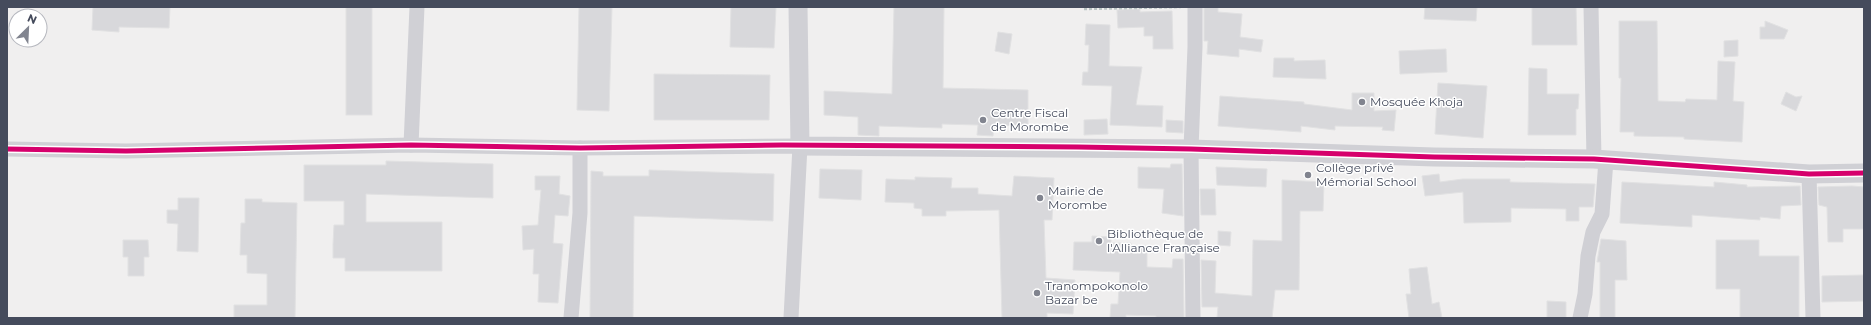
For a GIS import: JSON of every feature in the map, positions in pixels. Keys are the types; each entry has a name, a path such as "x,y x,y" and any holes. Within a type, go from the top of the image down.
{"street":[{"path":"411,144 417,7"},
{"path":"791,318 800,146 798,7"},
{"path":"1193,318 1191,149 1195,55 1195,7"},
{"path":"1580,318 1585,294 1588,256 1593,232 1602,214 1591,7"},
{"path":"7,149 141,151 411,144 580,148 800,146 1191,149 1434,157 1600,160 1809,174 1864,173"},
{"path":"571,318 580,213 580,148"},
{"path":"1809,174 1813,318"}],"path":[{"path":"1084,9 1188,7"}],"building":[{"path":"93,7 170,7 169,28 119,27 119,32 92,30"},
{"path":"346,7 372,7 372,115 346,115"},
{"path":"579,7 612,7 609,111 577,110"},
{"path":"731,7 776,7 774,48 730,47"},
{"path":"894,7 944,7 943,88 1028,90 1028,126 994,125 993,136 977,135 978,125 942,124 942,128 879,126 879,136 858,135 858,117 824,115 824,91 892,94"},
{"path":"1204,7 1218,7 1218,12 1242,14 1240,37 1263,40 1261,52 1239,49 1239,57 1207,54 1208,41 1204,41"},
{"path":"1425,7 1477,7 1476,21 1424,19"},
{"path":"1532,7 1576,7 1577,45 1532,45"},
{"path":"1140,9 1140,12 1172,11 1173,49 1153,49 1153,36 1144,36 1144,27 1118,28 1117,10"},
{"path":"1619,21 1657,21 1658,101 1685,102 1686,99 1717,100 1718,61 1735,62 1733,101 1744,102 1742,142 1684,139 1684,137 1634,136 1634,132 1620,132 1621,78 1619,78"},
{"path":"1765,21 1788,30 1784,39 1760,39 1760,27 1765,27"},
{"path":"1086,24 1110,25 1109,66 1142,67 1136,105 1163,106 1162,127 1110,125 1112,86 1082,85 1083,72 1088,72 1089,45 1085,45"},
{"path":"998,32 1012,34 1009,54 995,51"},
{"path":"1738,40 1738,56 1724,57 1724,41"},
{"path":"1446,49 1447,72 1400,74 1399,51"},
{"path":"1274,58 1294,58 1294,61 1325,60 1326,79 1273,77"},
{"path":"1529,68 1547,69 1547,94 1579,94 1578,109 1576,109 1576,135 1528,135"},
{"path":"654,74 770,75 769,120 654,120"},
{"path":"1438,83 1487,86 1483,138 1435,134"},
{"path":"1786,92 1796,97 1802,96 1796,111 1781,104"},
{"path":"1352,93 1374,93 1374,111 1396,110 1394,131 1382,130 1383,127 1335,126 1335,130 1301,126 1301,132 1218,126 1220,96 1304,102 1304,104 1352,110"},
{"path":"1107,119 1108,134 1084,135 1084,120"},
{"path":"1166,120 1183,121 1183,133 1166,132"},
{"path":"386,161 493,164 493,198 366,194 366,222 442,222 442,271 345,271 345,258 333,258 334,225 344,225 344,201 304,201 304,165 386,165"},
{"path":"1171,164 1182,164 1183,216 1162,213 1164,189 1138,188 1138,167 1170,168"},
{"path":"1216,167 1267,169 1266,187 1217,185"},
{"path":"820,169 862,170 861,200 819,198"},
{"path":"649,170 774,174 773,221 634,216 633,318 590,318 591,171 603,172 603,176 649,176"},
{"path":"1439,174 1440,182 1463,179 1510,179 1510,182 1595,184 1593,207 1579,207 1579,221 1566,221 1566,209 1511,208 1511,222 1464,223 1463,192 1425,196 1422,176"},
{"path":"535,176 560,176 559,194 570,196 568,216 555,215 553,243 563,244 558,303 538,302 539,274 533,274 534,249 523,250 522,226 538,225 541,190 535,190"},
{"path":"1014,176 1054,178 1052,220 1044,220 1046,278 1075,280 1073,314 1047,313 1047,318 1002,318 999,210 946,211 946,216 922,216 922,209 914,208 914,203 885,202 886,179 915,180 915,177 952,178 951,188 978,188 978,194 1012,196"},
{"path":"1282,180 1324,182 1323,211 1300,211 1299,290 1275,290 1272,318 1217,318 1218,307 1202,307 1201,260 1216,261 1215,293 1252,296 1253,240 1282,241"},
{"path":"1622,182 1714,187 1714,182 1747,185 1747,187 1800,186 1801,205 1781,206 1780,219 1760,217 1760,220 1692,215 1692,227 1620,223"},
{"path":"1818,187 1864,187 1864,229 1843,229 1843,242 1828,242 1827,207 1819,205"},
{"path":"1200,189 1215,189 1216,215 1201,215"},
{"path":"178,198 199,198 198,252 177,251 178,224 167,223 167,210 178,210"},
{"path":"245,199 262,199 262,202 297,203 295,318 234,318 234,305 267,305 267,274 247,273 247,255 240,255 241,223 245,223"},
{"path":"1218,231 1231,232 1230,246 1218,245"},
{"path":"1092,236 1111,237 1111,243 1131,243 1131,246 1147,246 1147,267 1172,268 1173,259 1183,259 1184,318 1156,318 1156,316 1126,315 1126,318 1110,318 1111,304 1118,304 1120,272 1073,270 1074,242 1092,242"},
{"path":"1601,239 1626,241 1627,280 1615,280 1615,318 1600,318 1600,262 1597,262"},
{"path":"123,240 148,240 149,257 144,257 144,276 128,276 128,257 123,257"},
{"path":"1716,240 1759,240 1759,256 1799,256 1799,318 1740,318 1740,289 1716,289"},
{"path":"1427,267 1432,304 1439,302 1442,318 1409,318 1406,294 1411,294 1409,269"},
{"path":"1864,275 1864,301 1822,302 1822,276"},
{"path":"1547,301 1566,302 1566,318 1547,318"}],"cycle path":[{"path":"7,149 126,151 411,145 580,148 782,145 1078,147 1434,157 1594,159 1809,174 1864,173"}],"place":[{"name":"Mosquée Khoja","path":"1362,102"},
{"name":"Centre Fiscal de Morombe","path":"983,120"},
{"name":"Collège privé Mémorial School","path":"1308,175"},
{"name":"Mairie de Morombe","path":"1040,198"},
{"name":"Bibliothèque de l'Alliance Française","path":"1099,241"},
{"name":"Tranompokonolo Bazar be","path":"1037,293"}]}
